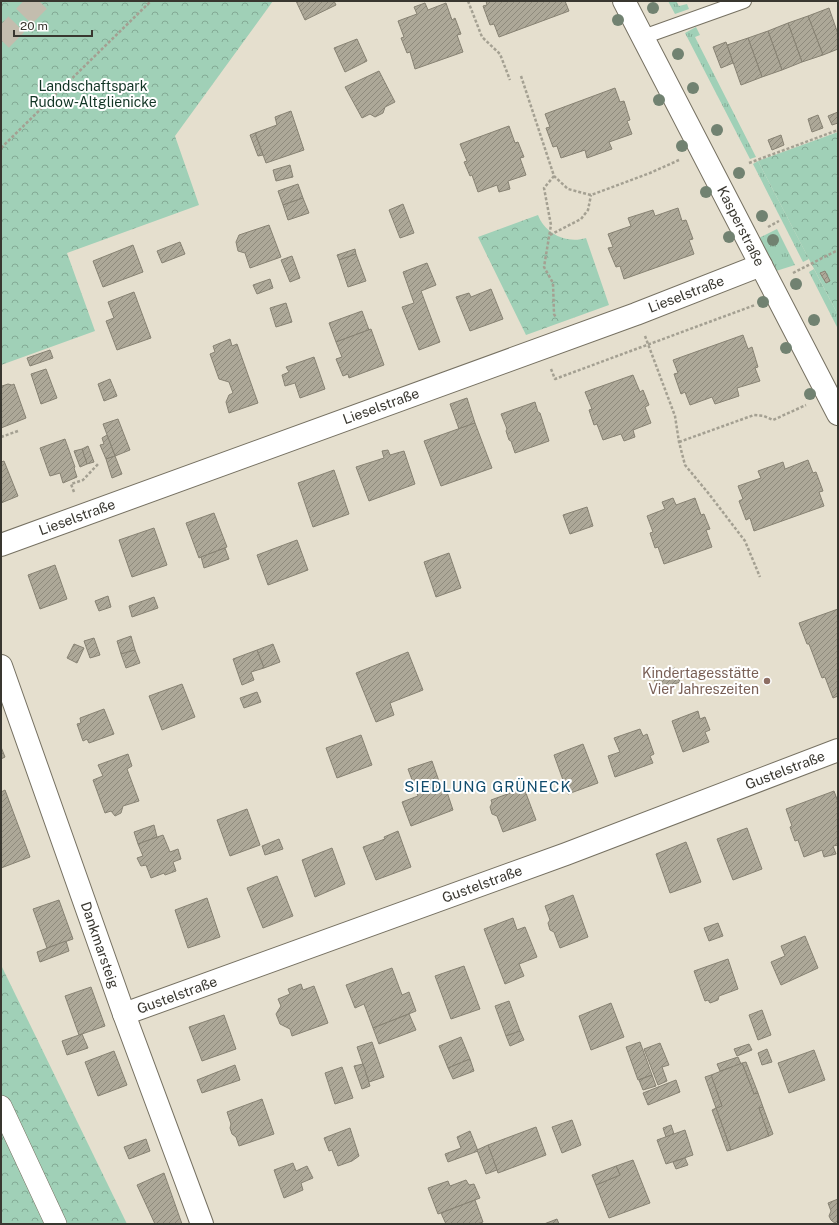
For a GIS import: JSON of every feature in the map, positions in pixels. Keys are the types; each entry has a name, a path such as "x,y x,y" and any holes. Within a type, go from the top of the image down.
{"street":[{"name":"Kasperstraße","path":"624,1 838,414"},
{"name":"Lieselstraße","path":"1,545 636,314 766,274"},
{"name":"Dankmarsteig","path":"1,666 124,1014 202,1224"},
{"name":"Gustelstraße","path":"124,1014 566,854 838,750"},
{"path":"1,1106 56,1224"}],"lane":[{"path":"643,37 744,1"}],"path":[{"path":"1,148 151,1"},
{"path":"468,1 482,38 500,54 510,80"},
{"path":"521,76 554,176 568,189 591,195 650,173 680,159"},
{"path":"749,163 838,130"},
{"path":"554,176 544,188 551,224 544,266 553,283 554,314 566,339"},
{"path":"550,235 581,219 588,210 591,195"},
{"path":"766,274 838,250"},
{"path":"636,314 675,416 679,442 685,465 710,494 745,542 760,577"},
{"path":"679,442 754,416 764,416 773,420 807,404"},
{"path":"1,437 18,431"},
{"path":"75,495 71,484 83,480 99,463"}],"green space":[{"name":"Landschaftspark Rudow-Altglienicke","path":"1,1 273,1 175,136 199,205 67,253 95,331 1,365"},
{"path":"668,1 676,1 679,6 687,4 689,9 675,14"},
{"path":"696,27 700,35 695,37 756,157 750,159 685,33"},
{"path":"838,132 838,315 758,161"},
{"path":"758,161 809,259 803,262 753,164"},
{"path":"538,215 541,222 551,232 558,236 571,240 586,238 609,305 526,335 478,237"},
{"path":"777,229 795,265 776,271 759,238"},
{"path":"814,269 838,315 838,329 809,272"},
{"path":"1,965 127,1224 1,1224"}],"building":[{"path":"296,1 334,1 336,5 305,20"},
{"path":"486,1 565,1 569,11 499,37 494,24 490,25 483,6 487,5"},
{"path":"425,3 428,10 446,3 452,20 455,18 461,34 457,35 463,52 415,69 410,52 407,53 401,38 404,37 398,21 417,14 414,7"},
{"path":"829,8 838,34 838,49 823,55 808,16"},
{"path":"808,16 823,55 802,62 788,23"},
{"path":"788,23 802,62 782,70 768,31"},
{"path":"768,31 782,70 762,77 748,38"},
{"path":"748,38 762,77 741,85 727,45"},
{"path":"357,39 367,61 345,72 334,48"},
{"path":"726,42 733,63 721,68 713,47"},
{"path":"379,71 395,102 385,107 383,113 375,117 370,114 362,118 345,87"},
{"path":"615,88 620,102 624,101 630,120 627,121 632,134 609,142 612,149 587,158 585,150 561,158 557,146 553,147 546,128 550,127 545,114"},
{"path":"291,111 304,150 266,163 255,133 277,125 275,117"},
{"path":"838,112 838,123 832,125 828,116"},
{"path":"818,115 823,128 812,132 808,119"},
{"path":"509,126 515,143 518,142 524,157 520,158 526,175 508,181 510,189 499,192 497,185 478,192 472,175 470,176 464,162 467,161 460,144"},
{"path":"255,133 263,155 258,156 250,135"},
{"path":"781,135 784,145 772,150 768,140"},
{"path":"290,165 293,177 276,181 273,170"},
{"path":"298,184 303,198 283,205 278,191"},
{"path":"303,198 309,213 288,220 283,205"},
{"path":"403,204 414,233 400,238 389,210"},
{"path":"678,208 682,221 686,220 693,239 689,240 694,254 624,279 620,266 616,267 608,248 613,247 608,234 631,226 628,218 653,210 655,216"},
{"path":"269,225 281,257 250,268 245,253 238,251 236,242 239,235"},
{"path":"180,242 185,254 162,263 157,251"},
{"path":"133,245 143,272 103,287 93,261"},
{"path":"355,249 356,254 339,260 337,255"},
{"path":"356,254 366,281 348,287 339,260"},
{"path":"292,256 300,278 290,282 281,260"},
{"path":"427,263 436,285 421,291 440,342 419,350 402,307 414,303 403,272"},
{"path":"825,271 830,281 826,283 820,273"},
{"path":"270,279 273,288 257,294 253,285"},
{"path":"491,289 503,319 470,331 456,297 469,293 471,297"},
{"path":"134,292 151,338 117,350 106,321 114,318 108,302"},
{"path":"286,303 292,322 276,327 270,308"},
{"path":"362,311 369,330 336,342 329,323"},
{"path":"371,329 384,365 349,378 348,374 343,376 336,359 342,357 336,342"},
{"path":"743,335 748,349 752,347 758,367 755,368 760,381 737,388 739,396 715,404 712,397 690,405 685,392 681,394 674,374 678,373 673,360"},
{"path":"230,339 232,346 237,344 258,403 229,413 226,402 229,395 233,393 229,382 219,379 210,354 215,352 213,346"},
{"path":"50,350 53,358 30,366 27,358"},
{"path":"314,357 325,389 300,398 295,383 285,386 282,375 289,372 286,367"},
{"path":"46,369 57,398 41,404 31,374"},
{"path":"633,375 640,392 643,390 649,405 645,407 651,423 633,430 635,437 624,441 621,434 603,440 597,424 594,425 589,410 592,409 585,392"},
{"path":"110,379 117,396 104,401 98,384"},
{"path":"14,384 26,418 1,428 1,388 2,386"},
{"path":"467,398 475,423 459,429 450,404"},
{"path":"535,402 549,441 515,453 511,441 509,440 506,431 507,429 501,414"},
{"path":"118,419 130,450 115,456 103,424"},
{"path":"475,423 492,468 441,486 424,441"},
{"path":"107,435 115,456 106,459 100,445 104,444 102,438"},
{"path":"65,439 77,477 63,483 60,473 50,476 40,448"},
{"path":"88,446 94,462 87,464 82,449"},
{"path":"82,449 87,464 80,467 74,451"},
{"path":"388,450 390,455 404,451 415,484 369,501 356,467 384,458 382,451"},
{"path":"115,456 122,474 112,478 106,459"},
{"path":"808,460 813,473 816,472 823,491 819,492 824,506 754,531 750,518 746,520 739,501 743,499 738,486 761,478 758,471 783,462 785,469"},
{"path":"4,461 18,496 1,503 1,462"},
{"path":"334,470 349,514 313,527 298,483"},
{"path":"673,498 676,505 695,498 701,515 704,514 710,529 706,530 712,547 664,564 658,547 655,548 650,533 653,532 647,516 665,509 662,502"},
{"path":"587,507 593,526 570,534 563,515"},
{"path":"214,513 227,547 199,558 186,523"},
{"path":"154,528 167,565 132,577 119,540"},
{"path":"297,540 308,570 268,585 257,555"},
{"path":"225,548 229,559 204,568 201,557"},
{"path":"449,553 461,588 436,597 424,562"},
{"path":"55,565 67,599 40,609 28,575"},
{"path":"108,596 111,607 99,611 95,601"},
{"path":"154,597 158,608 132,617 129,606"},
{"path":"838,609 838,696 833,698 825,677 822,678 799,623"},
{"path":"131,636 135,650 121,654 117,641"},
{"path":"94,638 100,655 90,658 84,641"},
{"path":"74,644 84,648 77,663 67,658"},
{"path":"273,644 280,662 264,668 257,650"},
{"path":"135,650 140,663 126,668 121,654"},
{"path":"257,650 264,668 251,672 254,680 242,685 233,659"},
{"path":"408,652 423,690 390,703 394,715 376,722 356,673"},
{"path":"675,668 680,682 658,690 653,676"},
{"path":"182,684 195,717 162,730 149,696"},
{"path":"257,692 261,702 244,708 240,698"},
{"path":"104,709 114,734 89,743 87,739 83,741 77,724 81,723 80,718"},
{"path":"698,711 700,719 705,717 710,730 705,732 709,742 683,752 672,721"},
{"path":"640,729 643,736 647,734 654,754 650,756 653,763 615,777 608,756 620,752 614,738"},
{"path":"361,735 372,765 337,778 326,748"},
{"path":"583,744 598,783 568,794 554,755"},
{"path":"1,747 5,757 1,759"},
{"path":"128,754 132,766 127,769 139,801 123,806 121,813 115,816 111,811 105,813 93,780 103,776 98,765"},
{"path":"432,761 441,787 445,786 453,810 411,826 402,802 418,796 408,769"},
{"path":"524,788 536,820 503,832 497,816 492,814 490,807 492,803 491,800"},
{"path":"5,790 30,857 1,868 1,792"},
{"path":"834,791 838,802 838,845 833,846 836,854 824,857 822,850 804,857 798,840 795,841 786,809"},
{"path":"247,809 260,845 230,856 217,820"},
{"path":"154,825 157,837 138,844 134,832"},
{"path":"747,828 762,869 733,880 717,839"},
{"path":"398,831 411,867 376,880 363,847 385,839 384,837"},
{"path":"163,835 170,852 178,849 181,859 173,862 176,871 165,875 164,873 151,878 146,865 141,866 137,858 143,856 138,844"},
{"path":"279,839 283,849 265,855 262,846"},
{"path":"686,842 701,882 670,893 656,854"},
{"path":"332,848 345,884 315,897 302,860"},
{"path":"277,876 293,916 263,928 247,888"},
{"path":"573,895 588,937 560,948 554,932 550,930 548,923 550,920 545,906"},
{"path":"207,898 220,937 188,948 175,910"},
{"path":"59,900 73,939 47,948 33,909"},
{"path":"513,918 517,930 525,927 537,957 519,964 524,976 505,984 484,929"},
{"path":"718,923 723,936 709,941 704,928"},
{"path":"805,936 818,968 781,985 771,962 785,956 781,946"},
{"path":"66,941 69,951 40,962 37,952"},
{"path":"728,959 738,989 719,996 718,1000 710,1003 708,1000 705,1001 694,971"},
{"path":"464,966 480,1009 451,1019 435,976"},
{"path":"392,968 402,995 409,992 416,1011 373,1028 364,1004 355,1008 346,985"},
{"path":"301,984 303,990 314,986 328,1023 292,1036 290,1029 280,1024 276,1014 281,1006 278,999 290,994 288,989"},
{"path":"91,987 105,1026 79,1035 65,996"},
{"path":"509,1001 520,1031 506,1036 495,1006"},
{"path":"611,1003 624,1037 591,1050 579,1016"},
{"path":"762,1010 771,1035 758,1040 749,1015"},
{"path":"409,1014 416,1030 379,1044 373,1028"},
{"path":"224,1015 236,1049 202,1061 189,1027"},
{"path":"520,1031 524,1040 510,1046 506,1036"},
{"path":"82,1034 88,1048 67,1055 62,1041"},
{"path":"461,1037 470,1059 448,1068 439,1046"},
{"path":"372,1042 384,1077 369,1082 357,1047"},
{"path":"640,1042 652,1075 638,1080 626,1047"},
{"path":"660,1043 669,1065 662,1067 667,1081 658,1085 644,1049"},
{"path":"749,1044 752,1050 737,1056 734,1049"},
{"path":"767,1049 772,1062 762,1065 758,1053"},
{"path":"814,1050 825,1080 789,1093 778,1063"},
{"path":"114,1051 127,1085 98,1096 85,1062"},
{"path":"738,1057 741,1064 720,1071 717,1064"},
{"path":"470,1059 474,1071 453,1079 448,1068"},
{"path":"746,1062 758,1093 754,1094 742,1063"},
{"path":"742,1063 754,1094 758,1093 763,1107 759,1108 769,1136 731,1150 716,1108 722,1106 711,1075"},
{"path":"363,1064 370,1086 362,1089 354,1066"},
{"path":"235,1065 240,1080 202,1093 197,1080"},
{"path":"342,1067 353,1098 335,1104 325,1073"},
{"path":"652,1075 656,1086 643,1090 639,1080"},
{"path":"711,1075 722,1106 716,1108 705,1077"},
{"path":"676,1080 680,1092 648,1105 643,1093"},
{"path":"262,1099 274,1134 239,1146 236,1137 232,1134 230,1128 231,1124 227,1112"},
{"path":"763,1107 773,1134 769,1136 759,1108"},
{"path":"716,1108 731,1150 727,1151 712,1110"},
{"path":"572,1120 581,1145 562,1153 552,1127"},
{"path":"671,1125 674,1134 666,1137 663,1128"},
{"path":"536,1127 546,1155 498,1173 488,1145"},
{"path":"350,1128 359,1156 352,1161 338,1166 332,1150 329,1151 324,1138"},
{"path":"685,1130 693,1155 666,1164 657,1140"},
{"path":"470,1131 478,1151 448,1162 445,1154 461,1148 457,1137"},
{"path":"146,1139 150,1151 129,1159 124,1147"},
{"path":"488,1145 497,1170 486,1174 477,1150"},
{"path":"685,1158 688,1165 676,1169 673,1162"},
{"path":"633,1160 650,1203 609,1218 596,1185 620,1175 616,1166"},
{"path":"293,1163 296,1171 307,1166 313,1178 301,1183 303,1190 284,1198 274,1170"},
{"path":"616,1166 620,1175 596,1185 592,1175"},
{"path":"164,1173 182,1224 155,1224 137,1185"},
{"path":"466,1180 469,1185 474,1184 480,1198 438,1214 428,1188 448,1181 450,1186"},
{"path":"838,1199 838,1224 836,1224 829,1216 831,1211 828,1203"},
{"path":"475,1200 483,1222 477,1224 446,1224 441,1213"},
{"path":"557,1219 559,1224 544,1224"}],"tunnel":[{"path":"1,40 39,1"}],"place":[{"name":"Kindertagesstätte Vier Jahreszeiten","path":"767,681"}],"district":[{"name":"SIEDLUNG GRÜNECK","path":"488,786"}]}
